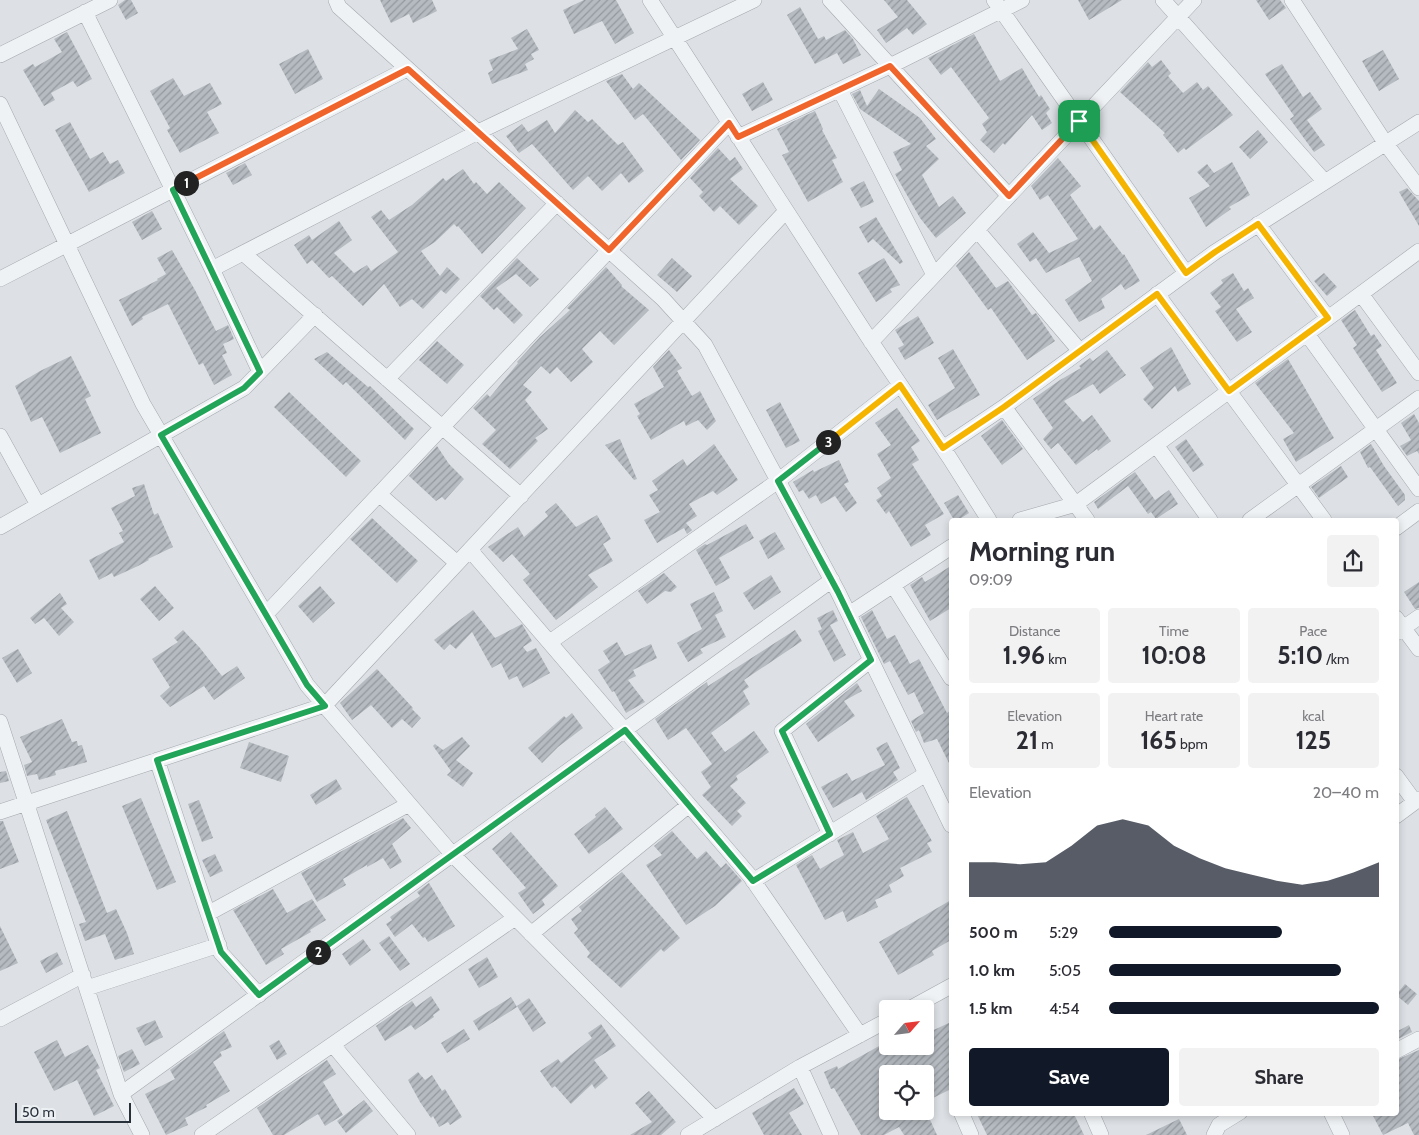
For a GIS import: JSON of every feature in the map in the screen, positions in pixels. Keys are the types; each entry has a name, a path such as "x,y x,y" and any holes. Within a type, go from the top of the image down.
{"street":[{"path":"0,55 110,0"},
{"path":"336,0 339,7 663,300 704,345 832,580 949,822"},
{"path":"650,0 871,342 989,518"},
{"path":"212,269 478,132 754,0"},
{"path":"830,0 1009,196"},
{"path":"738,137 890,66 998,5 1022,0"},
{"path":"1163,0 1325,182"},
{"path":"871,342 1194,0"},
{"path":"1292,0 1386,144 1419,188"},
{"path":"998,5 1186,273"},
{"path":"85,12 212,269 260,372"},
{"path":"0,280 408,69"},
{"path":"840,90 934,275"},
{"path":"0,104 143,404 307,685 453,855 715,1119"},
{"path":"943,448 1004,407 1215,252 1419,122"},
{"path":"266,614 729,123"},
{"path":"387,379 557,203"},
{"path":"0,812 325,706 786,211"},
{"path":"1258,224 1328,318"},
{"path":"976,230 1080,351"},
{"path":"1027,518 1076,504 1419,251"},
{"path":"243,253 520,496"},
{"path":"1157,294 1322,518"},
{"path":"1361,294 1419,373"},
{"path":"0,527 244,388 315,315"},
{"path":"1307,334 1419,489"},
{"path":"550,642 778,481 900,385"},
{"path":"1253,518 1419,398"},
{"path":"1004,407 1086,518"},
{"path":"0,436 38,505"},
{"path":"1156,445 1209,518"},
{"path":"379,494 457,563"},
{"path":"1399,526 1419,511"},
{"path":"849,614 949,548"},
{"path":"470,550 753,881 860,1035"},
{"path":"121,1094 832,580"},
{"path":"893,585 949,675"},
{"path":"1419,617 1399,626 1419,649"},
{"path":"830,834 782,731 871,660"},
{"path":"0,722 121,1094 142,1135"},
{"path":"157,760 221,952 259,995"},
{"path":"753,881 926,774"},
{"path":"1399,779 1417,800 1399,814"},
{"path":"209,914 409,804"},
{"path":"531,934 689,805"},
{"path":"202,1135 515,918"},
{"path":"0,1019 84,982 219,946"},
{"path":"925,1000 949,987"},
{"path":"688,1135 800,1067 879,1025"},
{"path":"1399,1049 1419,1039"},
{"path":"332,1045 408,1135"},
{"path":"800,1067 831,1135"},
{"path":"963,1116 971,1135"},
{"path":"1092,1116 1102,1135"},
{"path":"1214,1135 1219,1124 1233,1116"},
{"path":"1333,1116 1342,1135"}],"building":[{"path":"125,0 131,0 138,13 126,20 118,5"},
{"path":"380,0 432,0 437,11 413,23 409,14 391,23"},
{"path":"584,0 616,0 634,33 615,44 602,21 574,34 563,10"},
{"path":"884,0 907,0 927,24 913,35 907,28 886,43 877,30 898,17"},
{"path":"1078,0 1122,0 1089,20"},
{"path":"1256,0 1280,0 1286,8 1269,20"},
{"path":"800,7 818,39 824,36 826,40 845,30 853,39 861,55 843,64 837,53 815,64 787,15"},
{"path":"527,29 539,50 531,54 534,59 525,64 528,70 492,84 488,73 493,70 489,60 518,49 511,38"},
{"path":"67,32 92,79 77,87 73,81 51,93 55,100 44,106 23,70 33,64 35,67 62,52 54,39"},
{"path":"974,34 1000,81 1022,68 1039,97 1041,95 1050,109 1046,113 1052,123 1042,130 1032,115 1005,145 1003,143 994,153 980,140 987,132 982,124 989,118 951,67 941,75 928,58"},
{"path":"308,49 323,79 295,94 279,64"},
{"path":"1383,50 1399,79 1379,91 1362,61"},
{"path":"1161,60 1171,73 1168,76 1183,93 1197,82 1203,90 1208,86 1233,115 1186,150 1184,148 1178,153 1163,135 1165,133 1120,92 1148,62 1152,67"},
{"path":"1282,64 1303,97 1310,92 1322,109 1307,120 1325,145 1314,152 1290,119 1294,116 1265,74"},
{"path":"622,74 633,89 639,83 700,140 681,160 643,114 635,120 606,81"},
{"path":"173,78 184,96 210,83 222,104 207,112 219,133 180,153 167,130 170,128 150,91"},
{"path":"763,82 773,100 752,111 742,94"},
{"path":"879,89 920,118 936,139 926,146 939,159 922,175 939,207 953,196 966,213 936,238 920,218 895,174 902,170 893,152 911,144 860,109 852,94 860,90 867,106"},
{"path":"575,110 588,122 592,119 618,145 623,142 644,171 629,183 621,173 602,191 588,176 573,190 532,144 519,153 506,136 522,124 528,132 547,120 555,133"},
{"path":"815,111 822,130 837,158 832,160 843,182 808,202 782,155 789,152 777,129"},
{"path":"70,122 90,159 103,152 110,164 118,160 125,173 89,192 55,130"},
{"path":"1258,130 1268,142 1250,159 1239,147"},
{"path":"718,148 730,161 735,157 743,169 730,179 758,206 739,225 720,206 714,212 699,196 703,192 690,178"},
{"path":"1058,158 1081,186 1070,195 1094,230 1100,225 1124,254 1140,281 1125,290 1121,284 1101,299 1105,308 1079,322 1065,300 1092,281 1079,257 1046,273 1036,258 1030,262 1017,244 1033,232 1049,253 1078,239 1048,195 1040,200 1031,186"},
{"path":"1232,162 1250,195 1229,207 1231,209 1206,227 1189,198 1210,186 1197,172 1207,164 1214,173"},
{"path":"245,163 252,175 233,185 226,173"},
{"path":"463,169 474,184 476,182 487,194 499,182 526,208 482,254 458,226 454,224 435,242 421,251 440,276 447,267 460,279 446,294 441,290 423,309 412,299 400,307 384,284 363,306 332,276 329,278 312,260 307,264 294,245 309,235 312,240 339,221 352,240 334,253 354,273 367,265 371,271 398,252 371,217 381,210 389,220 412,205 443,178 446,181"},
{"path":"864,181 874,202 861,208 850,188"},
{"path":"1407,188 1419,201 1419,226 1399,192"},
{"path":"152,211 162,229 142,240 132,222"},
{"path":"876,217 903,262 900,264 873,239 868,243 859,227"},
{"path":"172,250 216,331 228,325 234,339 223,344 227,353 222,355 232,375 214,385 203,363 199,365 168,304 142,317 143,319 132,326 119,300 166,274 157,258"},
{"path":"969,252 996,288 1008,281 1032,315 1036,313 1055,341 1027,360 991,308 988,310 956,266"},
{"path":"517,258 539,279 530,287 516,274 496,288 523,315 514,324 497,307 494,310 480,296"},
{"path":"672,258 692,276 677,292 657,275"},
{"path":"884,258 900,285 890,289 892,292 876,302 858,273"},
{"path":"606,267 621,286 649,310 614,345 600,331 582,349 593,362 571,382 557,367 550,374 541,366 523,385 532,392 525,400 548,429 535,438 538,441 510,469 482,444 496,430 473,408 487,394 490,397 517,362 540,337 570,310 567,308"},
{"path":"1233,273 1244,291 1248,288 1254,298 1236,309 1252,332 1237,342 1215,311 1221,307 1210,293 1223,283 1221,280"},
{"path":"1324,273 1337,287 1327,296 1314,281"},
{"path":"1355,310 1371,336 1374,334 1382,346 1376,350 1397,383 1382,392 1353,348 1357,345 1341,320"},
{"path":"918,316 934,343 905,360 898,348 904,345 895,330"},
{"path":"437,341 464,365 447,384 419,360"},
{"path":"1171,347 1191,384 1178,392 1175,386 1152,409 1143,399 1154,388 1140,368"},
{"path":"953,349 980,395 937,420 928,405 955,388 938,358"},
{"path":"669,350 682,368 677,371 692,396 700,391 716,421 707,430 698,420 686,426 684,421 651,440 637,416 640,414 634,404 664,387 653,367"},
{"path":"1107,350 1126,375 1100,394 1093,384 1064,401 1083,422 1092,415 1111,441 1076,465 1058,443 1051,449 1043,439 1053,428 1033,399 1081,368 1079,366 1090,358 1093,361"},
{"path":"327,352 368,387 370,386 414,429 405,440 346,382 343,385 314,359"},
{"path":"71,356 91,396 85,399 101,433 60,453 42,417 31,422 15,386"},
{"path":"1288,359 1334,438 1296,462 1283,439 1294,433 1255,383"},
{"path":"289,392 361,461 346,477 274,407"},
{"path":"780,402 800,441 786,448 766,410"},
{"path":"897,408 920,441 911,447 919,460 912,464 944,514 925,525 931,535 911,547 889,511 886,514 876,500 882,496 877,488 891,478 877,454 891,445 875,423"},
{"path":"1414,414 1419,423 1419,454 1417,451 1407,456 1400,446 1411,440 1401,423"},
{"path":"1002,420 1023,449 1002,465 981,436"},
{"path":"620,439 637,479 634,480 605,445"},
{"path":"1186,439 1204,465 1193,472 1175,447"},
{"path":"714,444 738,480 717,495 713,491 689,504 697,516 686,523 692,530 687,534 684,528 657,543 644,520 660,512 649,495 658,490 652,481 683,459 687,466"},
{"path":"1371,444 1405,495 1405,500 1398,506 1370,467 1368,468 1360,452"},
{"path":"437,446 449,464 464,479 445,500 442,497 436,501 409,476"},
{"path":"839,460 849,482 844,484 857,503 846,512 835,496 821,504 816,495 809,499 803,490 799,492 793,482 813,470 814,472"},
{"path":"1341,466 1348,477 1319,498 1311,487"},
{"path":"1135,472 1155,500 1169,490 1178,504 1155,518 1151,512 1148,514 1128,486 1098,509 1094,502"},
{"path":"144,484 154,515 158,513 173,547 114,577 112,573 99,580 89,560 124,542 119,533 123,531 111,508 135,496 132,488"},
{"path":"958,495 969,513 961,518 953,518 944,503"},
{"path":"556,503 576,527 597,515 611,539 603,544 613,561 588,575 598,587 556,620 523,580 530,574 512,554 503,562 488,547 518,527 524,537 548,516 545,512"},
{"path":"372,518 418,561 397,583 350,539"},
{"path":"746,524 754,538 719,558 730,578 716,586 696,550"},
{"path":"775,532 785,549 768,559 759,541"},
{"path":"949,567 949,609 930,621 910,585 922,577 925,582"},
{"path":"664,573 677,587 671,592 665,591 647,604 638,591"},
{"path":"771,575 781,592 754,610 743,593"},
{"path":"1419,582 1419,608 1415,609 1404,592"},
{"path":"155,586 174,608 159,621 140,599"},
{"path":"320,586 335,603 313,623 298,606"},
{"path":"714,592 723,611 715,615 726,637 700,649 703,653 688,662 677,643 702,629 690,604"},
{"path":"60,593 67,604 61,608 74,622 59,636 44,618 35,624 30,618"},
{"path":"473,610 495,638 522,624 532,641 523,647 527,652 536,648 550,673 523,688 517,676 509,680 501,663 492,668 472,632 456,649 450,644 444,650 434,640"},
{"path":"833,610 838,621 822,629 817,618"},
{"path":"872,610 887,639 895,635 910,664 919,659 947,713 949,712 949,763 937,739 924,743 919,730 916,732 911,721 924,713 914,692 908,695 890,661 884,664 861,617"},
{"path":"830,625 846,655 834,662 818,631"},
{"path":"183,630 222,676 237,666 245,678 214,700 204,686 170,707 160,696 170,687 152,659 178,642 174,638"},
{"path":"795,630 802,641 744,680 749,687 743,691 750,704 711,733 725,752 754,731 769,752 736,776 738,780 730,786 746,803 737,811 742,816 732,826 702,795 711,787 701,772 712,764 686,728 668,740 655,719 707,682 708,686"},
{"path":"617,642 625,656 651,644 657,658 633,670 636,676 628,680 645,702 626,713 614,691 612,692 598,670 610,662 603,651"},
{"path":"18,649 32,673 17,683 2,658"},
{"path":"377,669 421,718 412,728 402,719 392,728 371,705 352,720 340,703"},
{"path":"857,683 862,691 844,701 855,716 818,742 806,724"},
{"path":"572,713 583,728 558,747 542,763 528,748 564,716 566,718"},
{"path":"62,719 72,742 77,741 78,746 82,745 87,762 55,771 56,775 39,780 37,774 27,776 24,765 32,762 20,737"},
{"path":"462,737 470,746 456,760 473,773 463,787 447,775 451,771 433,746 435,744 443,750"},
{"path":"249,742 289,756 281,782 240,768"},
{"path":"887,742 900,768 893,772 898,780 866,800 862,792 833,808 821,787 847,773 852,781 885,765 876,748"},
{"path":"6,771 9,781 0,783 0,772"},
{"path":"336,779 342,789 316,805 310,795"},
{"path":"907,797 932,841 927,843 932,852 900,868 904,876 889,885 892,892 875,900 878,907 847,922 843,911 825,920 796,865 812,855 820,869 844,855 837,840 853,832 863,853 889,839 876,816"},
{"path":"141,798 176,882 157,890 122,806"},
{"path":"199,800 213,838 202,842 188,804"},
{"path":"605,807 623,829 589,854 574,834 596,817 595,815"},
{"path":"67,811 107,913 116,909 134,954 115,960 105,934 85,941 79,924 86,922 46,820"},
{"path":"403,818 411,828 392,844 402,862 390,869 383,858 367,867 367,865 343,879 346,885 317,902 301,873"},
{"path":"0,821 3,821 19,862 0,869"},
{"path":"672,831 697,859 706,851 721,868 726,863 742,881 715,906 686,925 646,865 662,855 654,846"},
{"path":"511,832 558,886 542,900 545,905 533,914 518,893 526,888 492,849"},
{"path":"215,854 223,871 210,877 202,860"},
{"path":"622,872 680,938 664,952 661,949 621,988 587,957 590,953 574,933 578,929 571,919 582,911 579,907"},
{"path":"429,883 455,926 428,942 412,924 395,937 386,924 392,920 390,917 420,896 417,892"},
{"path":"273,889 287,913 312,899 326,920 310,930 311,932 281,949 284,954 266,965 233,910"},
{"path":"949,901 949,941 932,951 934,955 898,975 879,942"},
{"path":"0,926 18,963 0,971"},
{"path":"389,936 410,964 400,971 379,943"},
{"path":"363,939 371,950 350,966 342,954"},
{"path":"57,952 63,964 46,973 40,961"},
{"path":"487,957 498,977 479,988 468,969"},
{"path":"1405,984 1417,994 1408,1005 1399,998 1399,991"},
{"path":"431,996 440,1010 433,1015 434,1017 415,1030 411,1025 385,1041 376,1026 412,1001 416,1007"},
{"path":"511,997 517,1007 479,1031 473,1021"},
{"path":"529,998 546,1023 533,1032 517,1006"},
{"path":"155,1020 163,1037 145,1046 136,1028"},
{"path":"949,1023 949,1090 934,1098 934,1065 879,1065 879,1120 930,1120 937,1135 904,1135 899,1127 884,1135 861,1135 834,1088 831,1089 824,1072 837,1066 838,1069 879,1046 879,1055 934,1055 934,1030"},
{"path":"601,1024 616,1046 594,1060 608,1078 595,1089 592,1084 571,1104 555,1086 552,1088 540,1071 558,1059 561,1063 592,1038 588,1033"},
{"path":"1409,1025 1412,1032 1399,1038 1399,1030"},
{"path":"464,1029 470,1039 447,1053 441,1043"},
{"path":"224,1031 232,1047 220,1052 222,1056 213,1062 230,1091 206,1105 207,1107 185,1118 188,1125 166,1135 145,1094 175,1079 170,1070"},
{"path":"57,1040 65,1057 88,1045 100,1068 96,1070 114,1106 94,1116 77,1080 54,1091 34,1052"},
{"path":"279,1040 287,1054 277,1060 269,1046"},
{"path":"132,1049 140,1064 124,1072 118,1056"},
{"path":"1419,1050 1419,1135 1414,1135 1408,1123 1383,1135 1373,1116 1399,1116 1399,1059"},
{"path":"327,1060 336,1074 323,1082 343,1115 325,1126 318,1114 284,1135 273,1135 257,1108"},
{"path":"418,1072 425,1080 432,1075 442,1091 445,1089 462,1117 450,1125 448,1122 439,1127 433,1116 431,1118 420,1102 408,1080"},
{"path":"794,1088 804,1104 789,1113 802,1135 764,1135 752,1113"},
{"path":"649,1091 676,1122 661,1135 630,1135 652,1122 635,1103"},
{"path":"364,1100 373,1111 346,1133 337,1121"},
{"path":"978,1116 1075,1116 1084,1135 987,1135"},
{"path":"1179,1119 1187,1135 1146,1135"}],"route":[{"path":"890,66 1009,196 1079,121 1186,273 1258,224 1328,318 1229,391 1157,294 1004,407 943,448 900,385 778,481 838,592 871,660 782,731 830,834 753,881 625,730 259,995 221,952 157,760 325,706 307,685 161,435 244,388 260,372 173,190 408,69 609,250 729,123 738,137 890,66"}]}
